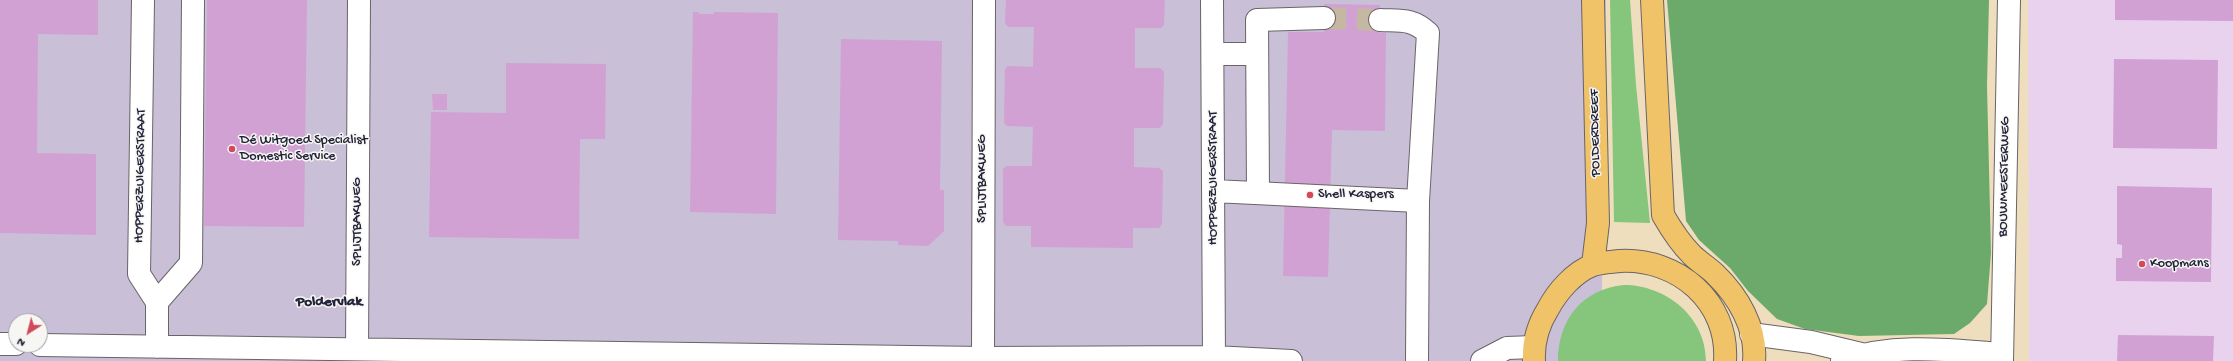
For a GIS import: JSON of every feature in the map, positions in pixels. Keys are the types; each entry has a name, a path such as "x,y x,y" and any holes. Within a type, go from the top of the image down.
{"main road":[{"name":"POLDERDREEF","path":"1592,265 1598,223 1593,0"},
{"path":"1652,0 1663,215 1675,236 1692,255 1714,273 1731,291 1744,311 1752,334 1754,361"},
{"path":"1534,354 1540,322 1553,299 1571,280 1592,265 1633,260 1653,263 1673,270 1690,282 1704,296 1716,313 1723,332 1726,361"},
{"path":"1723,332 1752,334"}],"street":[{"name":"HOPPERZUIGERSTRAAT","path":"144,0 139,274 157,302"},
{"path":"158,347 157,302 191,263 193,0"},
{"name":"SPLIJTBAKWEG","path":"358,349 359,0"},
{"name":"SPLIJTBAKWEG","path":"983,358 984,0"},
{"name":"HOPPERZUIGERSTRAAT","path":"1212,0 1214,357"},
{"name":"BOUWMEESTERWEG","path":"2002,358 2009,0"},
{"path":"1258,193 1257,20 1324,18"},
{"path":"1380,20 1407,21 1418,24 1428,33 1418,201 1416,361"},
{"path":"1213,54 1257,54"},
{"path":"1214,191 1418,201"},
{"path":"1752,334 1811,342 1852,358 1927,349 2002,358"},
{"path":"48,345 983,358 1214,357 1291,361"},
{"path":"1482,361 1508,348 1534,354"}],"shaded area":[{"path":"0,0 1606,0 1601,361 0,361"},
{"path":"2028,0 2233,0 2233,361 2029,361"}],"green space":[{"path":"1610,0 1630,0 1636,85 1650,223 1614,222"},
{"path":"1667,0 1989,0 1987,85 1991,253 1987,304 1970,323 1954,334 1859,336 1805,329 1777,319 1748,291 1730,268 1699,240 1686,221"},
{"path":"1624,285 1640,286 1655,291 1668,297 1681,306 1699,331 1704,345 1706,361 1558,361 1562,332 1575,309 1596,293 1609,288"}],"building":[{"path":"0,0 98,0 98,35 38,34 37,153 96,154 96,235 0,233"},
{"path":"207,0 307,0 304,227 204,226"},
{"path":"1006,0 1165,0 1164,25 1161,28 1135,28 1135,68 1160,68 1164,72 1163,124 1160,128 1134,128 1134,167 1159,168 1163,171 1162,224 1159,228 1133,228 1133,248 1031,247 1031,226 1006,226 1003,222 1003,169 1007,166 1032,166 1033,127 1007,126 1004,123 1005,69 1008,66 1033,67 1034,27 1008,27 1005,23"},
{"path":"2115,0 2233,0 2233,21 2115,20"},
{"path":"1324,4 1380,5 1380,33 1386,33 1385,131 1332,130 1328,277 1283,276 1288,32 1324,32"},
{"path":"693,12 699,12 699,14 714,14 714,12 778,13 776,214 690,212"},
{"path":"841,39 942,41 940,190 944,190 944,231 928,246 898,245 898,241 838,240"},
{"path":"2114,59 2218,60 2217,149 2113,148"},
{"path":"506,63 606,64 605,139 580,139 579,239 429,237 431,112 506,113"},
{"path":"432,94 447,94 447,110 433,110"},
{"path":"2117,186 2212,188 2211,282 2116,281 2116,258 2122,258 2122,245 2117,244"},
{"path":"2118,335 2214,336 2213,361 2117,361"}],"tunnel":[{"path":"1324,18 1380,20"}],"place":[{"name":"Dé Witgoed Specialist Domestic Service","path":"232,149"},
{"name":"Shell Kaspers","path":"1310,195"},
{"name":"Koopmans","path":"2142,264"}],"district":[{"name":"Poldervlak","path":"329,303"}]}
